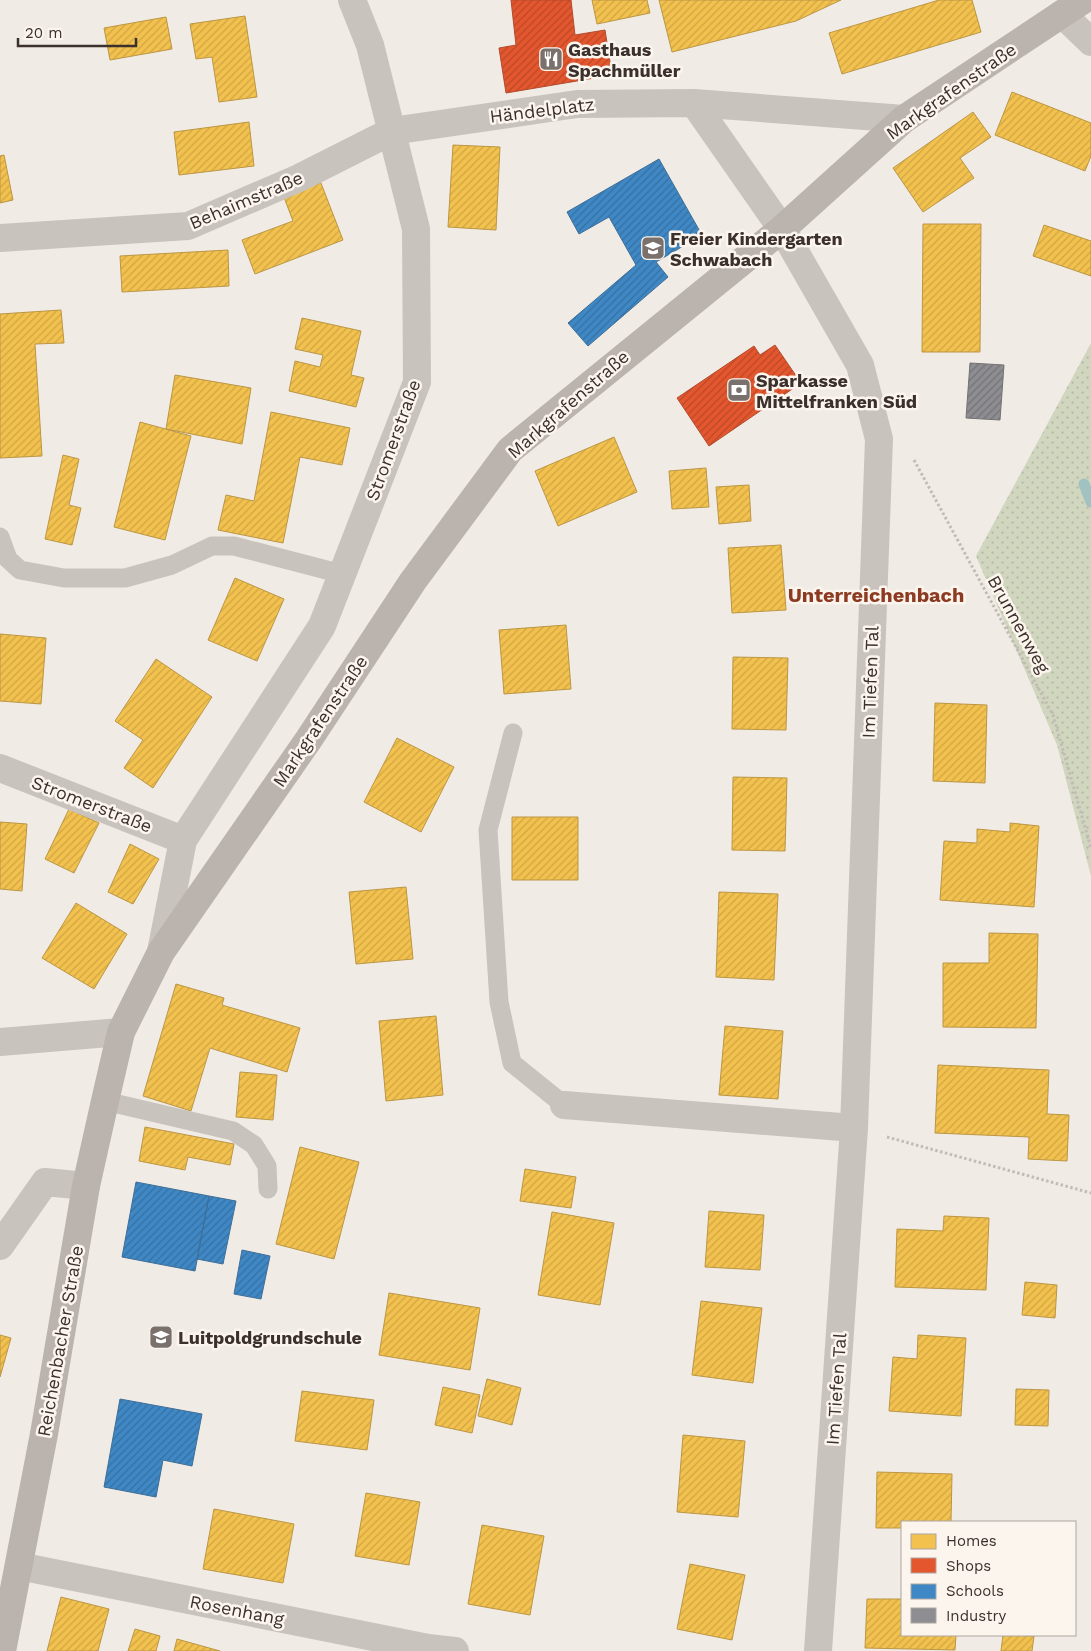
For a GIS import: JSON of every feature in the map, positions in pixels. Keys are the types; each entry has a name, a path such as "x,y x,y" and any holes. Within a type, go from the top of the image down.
{"main road":[{"name":"Markgrafenstraße","path":"121,1032 161,952 308,739 413,582 510,450 782,229 904,119 1076,5"},
{"name":"Reichenbacher Straße","path":"2,1651 19,1566 86,1186 121,1032"}],"street":[{"name":"Stromerstraße","path":"161,952 183,840 322,626 417,382 416,230 370,45 352,0"},
{"path":"1076,5 1091,42"},
{"name":"Händelplatz","path":"392,131 577,104 694,103 904,119"},
{"path":"694,103 782,229"},
{"name":"Behaimstraße","path":"0,238 188,226 299,178 392,131"},
{"name":"Im Tiefen Tal","path":"782,229 860,365 879,439 854,1128 818,1651"},
{"name":"Stromerstraße","path":"0,768 183,840"},
{"path":"0,1042 121,1032"},
{"path":"564,1105 854,1128"},
{"path":"0,1246 45,1182 86,1186"},
{"name":"Rosenhang","path":"19,1566 428,1650 455,1651"}],"lane":[{"path":"0,537 8,559 20,570 64,578 125,578 172,565 212,546 234,546 342,574"},
{"path":"513,734 488,830 499,1002 512,1063 564,1105"},
{"path":"105,1101 233,1131 254,1145 268,1166 268,1189"}],"path":[{"name":"Brunnenweg","path":"879,439 913,458 1053,714 1091,848"},
{"path":"854,1128 1091,1193"}],"green space":[{"path":"1091,343 1091,876 1057,745 976,556"}],"building: Homes":[{"path":"592,0 647,0 650,13 597,24"},
{"path":"659,0 841,0 796,21 672,52"},
{"path":"939,0 972,0 981,32 842,74 829,33"},
{"path":"245,16 257,97 219,102 212,57 196,59 190,24"},
{"path":"166,17 172,49 110,60 104,28"},
{"path":"1012,92 1091,123 1091,156 1085,171 995,135"},
{"path":"973,112 991,137 960,158 974,178 923,212 893,168"},
{"path":"249,122 254,166 179,175 174,132"},
{"path":"453,145 500,147 496,230 448,227"},
{"path":"4,155 13,200 0,203 0,156"},
{"path":"319,178 343,240 255,274 242,240 293,221 282,192"},
{"path":"923,224 981,224 980,352 922,352"},
{"path":"1044,225 1091,241 1091,276 1033,256"},
{"path":"228,250 229,286 122,292 120,256"},
{"path":"61,310 64,343 35,344 42,456 0,458 0,314"},
{"path":"302,318 361,331 351,375 364,378 356,407 289,391 295,361 320,367 323,355 295,349"},
{"path":"175,375 251,388 242,444 166,429"},
{"path":"271,412 350,428 342,465 300,457 283,543 218,530 226,495 254,501"},
{"path":"140,422 191,436 165,540 114,527"},
{"path":"614,437 637,492 558,526 535,471"},
{"path":"63,455 79,459 69,505 81,508 72,545 45,539"},
{"path":"706,468 709,507 672,509 669,471"},
{"path":"749,485 751,521 719,524 716,487"},
{"path":"781,545 786,610 732,613 728,548"},
{"path":"235,578 284,599 257,661 208,640"},
{"path":"566,625 571,689 504,694 499,630"},
{"path":"0,634 46,638 41,704 0,701"},
{"path":"733,657 788,658 786,730 732,729"},
{"path":"156,659 212,697 153,788 124,768 143,740 115,721"},
{"path":"935,703 987,705 985,783 933,781"},
{"path":"397,738 454,767 421,832 364,802"},
{"path":"733,777 787,778 785,851 732,850"},
{"path":"69,809 99,823 74,873 45,859"},
{"path":"512,817 578,817 578,880 512,880"},
{"path":"0,822 27,824 22,891 0,889"},
{"path":"1010,823 1039,826 1034,907 940,900 944,841 977,843 977,829 1010,832"},
{"path":"130,844 159,859 133,904 108,892"},
{"path":"406,887 413,959 356,964 349,892"},
{"path":"719,892 778,894 774,980 716,977"},
{"path":"76,903 127,934 94,989 42,958"},
{"path":"989,933 1038,934 1036,1028 943,1027 943,963 989,963"},
{"path":"176,984 224,998 222,1005 300,1028 287,1072 210,1048 191,1111 143,1096"},
{"path":"436,1016 443,1095 386,1101 379,1021"},
{"path":"725,1026 783,1031 778,1099 719,1095"},
{"path":"938,1065 1049,1070 1047,1114 1069,1115 1067,1161 1028,1159 1029,1137 935,1133"},
{"path":"240,1072 277,1075 273,1120 236,1117"},
{"path":"145,1127 234,1144 230,1165 188,1157 185,1170 139,1161"},
{"path":"300,1147 359,1162 334,1259 276,1244"},
{"path":"525,1169 576,1177 571,1208 520,1201"},
{"path":"709,1211 764,1215 760,1270 705,1267"},
{"path":"552,1212 614,1223 600,1305 538,1295"},
{"path":"944,1216 989,1218 986,1290 895,1287 897,1229 943,1231"},
{"path":"1025,1282 1057,1285 1055,1318 1022,1315"},
{"path":"389,1293 480,1308 470,1370 379,1355"},
{"path":"701,1301 762,1308 753,1383 692,1375"},
{"path":"0,1335 11,1338 0,1377"},
{"path":"918,1335 966,1338 961,1416 889,1411 893,1357 917,1359"},
{"path":"487,1379 521,1388 512,1425 478,1416"},
{"path":"443,1387 480,1395 472,1433 435,1425"},
{"path":"1016,1389 1049,1390 1048,1426 1015,1425"},
{"path":"302,1391 374,1400 367,1450 295,1441"},
{"path":"683,1435 745,1441 738,1517 677,1512"},
{"path":"877,1472 952,1474 951,1521 901,1521 901,1528 876,1528"},
{"path":"366,1493 420,1502 409,1565 355,1556"},
{"path":"214,1509 294,1524 283,1583 203,1569"},
{"path":"482,1525 544,1536 530,1615 468,1604"},
{"path":"690,1564 745,1575 732,1640 677,1629"},
{"path":"61,1597 109,1609 98,1651 47,1651"},
{"path":"867,1599 901,1599 901,1636 956,1636 955,1650 865,1648"},
{"path":"135,1629 160,1636 156,1651 128,1651"},
{"path":"1003,1636 1034,1636 1032,1651 1001,1651"},
{"path":"177,1639 220,1651 174,1651"}],"building: Shops":[{"path":"511,0 571,0 575,35 605,30 612,75 506,93 499,48 516,45"},
{"name":"Sparkasse Mittelfranken Süd","path":"775,345 801,383 709,446 677,398 754,346 760,355"}],"building: Schools":[{"name":"Freier Kindergarten Schwabach","path":"659,159 702,235 656,262 668,277 588,346 568,323 636,265 609,217 579,234 567,212"},
{"path":"136,1182 209,1196 195,1271 122,1257"},
{"path":"209,1196 236,1201 223,1264 197,1259"},
{"path":"242,1250 270,1256 261,1299 234,1294"},
{"path":"120,1399 202,1414 192,1466 163,1460 156,1497 104,1487"}],"building: Industry":[{"path":"970,363 1004,365 1000,420 966,418"}],"waterway":[{"path":"1084,484 1091,502"}],"place":[{"name":"Gasthaus Spachmüller","path":"551,59"},
{"name":"Freier Kindergarten Schwabach","path":"653,248"},
{"name":"Sparkasse Mittelfranken Süd","path":"739,390"},
{"name":"Luitpoldgrundschule","path":"161,1337"}],"district":[{"name":"Unterreichenbach","path":"876,595"}]}
